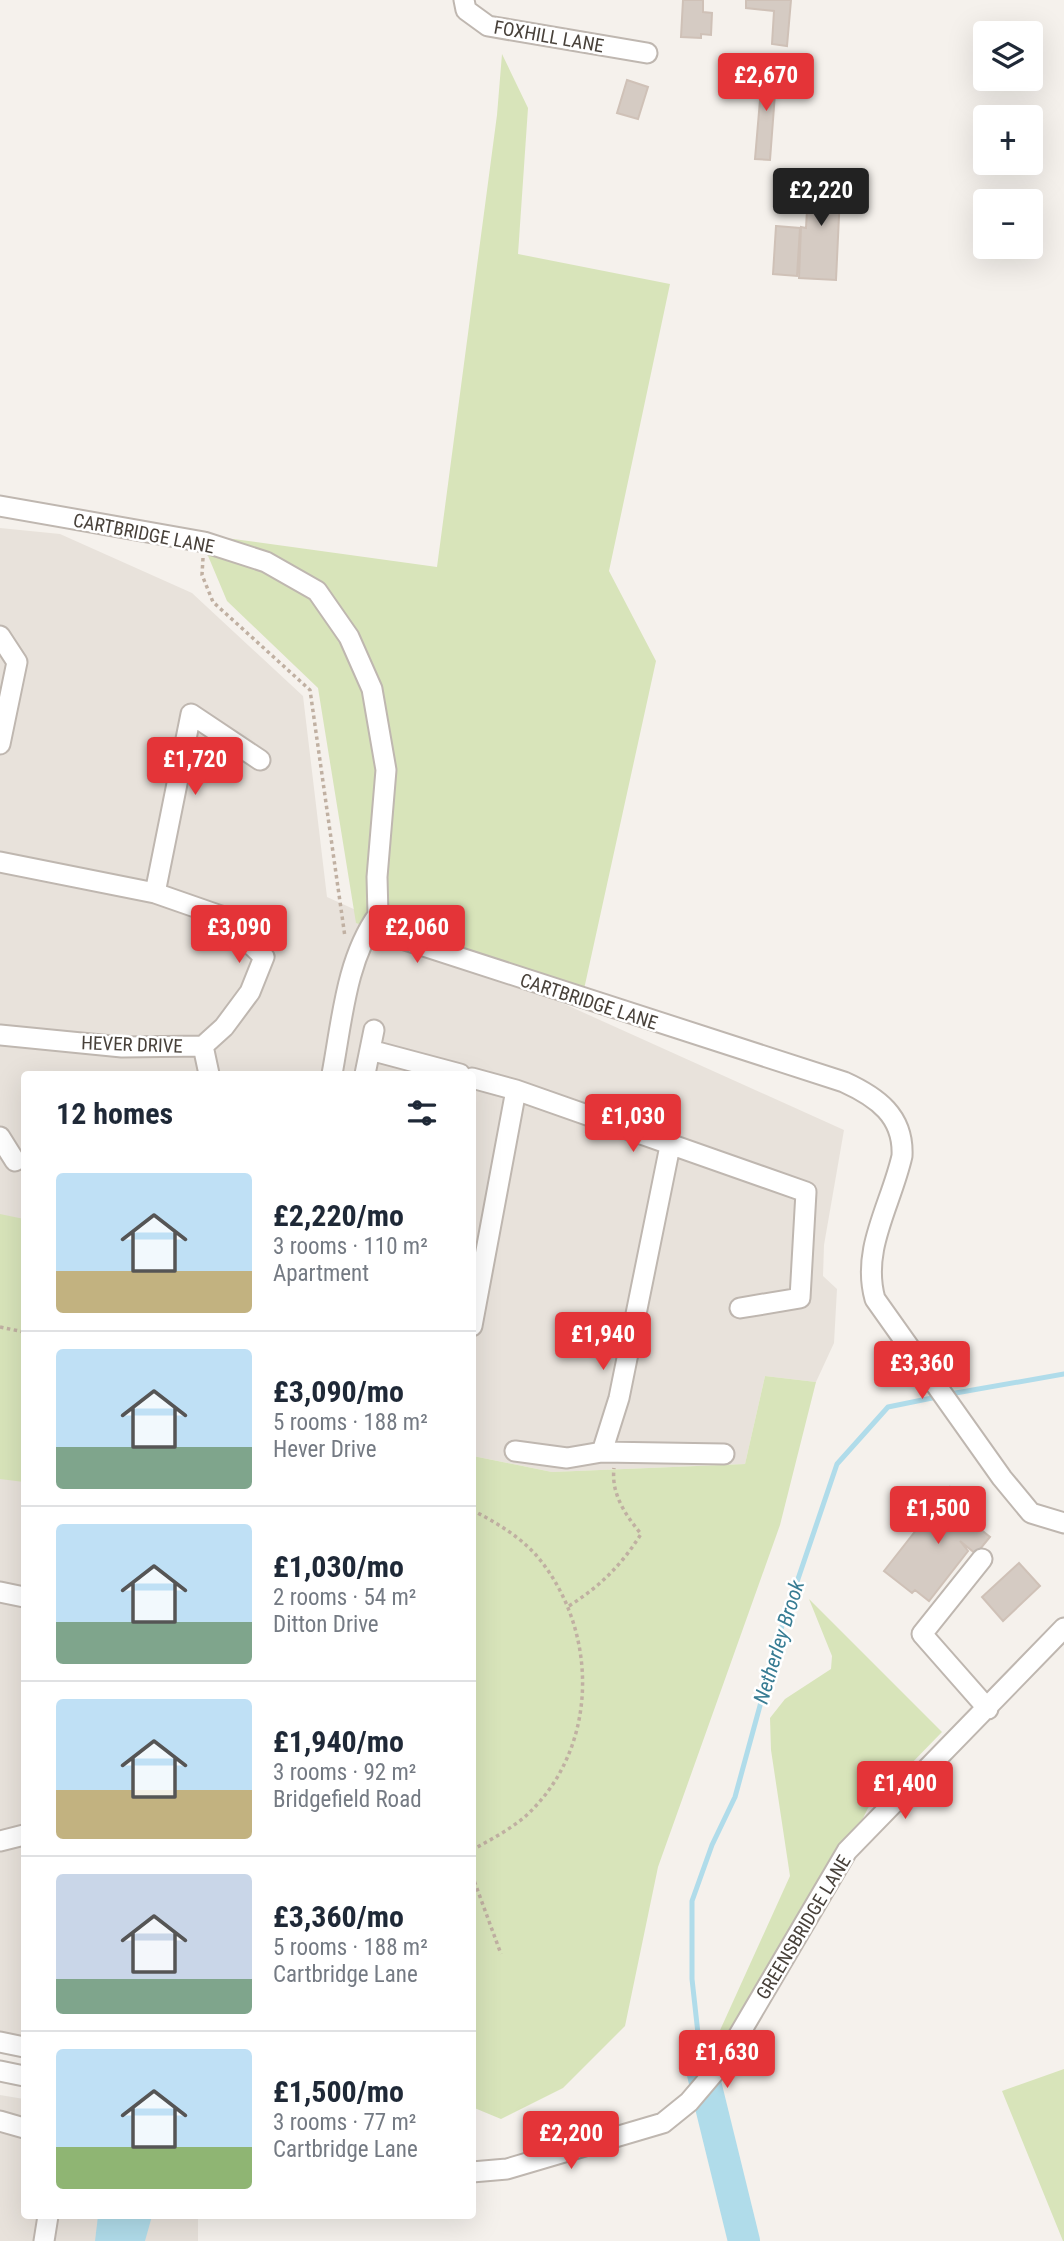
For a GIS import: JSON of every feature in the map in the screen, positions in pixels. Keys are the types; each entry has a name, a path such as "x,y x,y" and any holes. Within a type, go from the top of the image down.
{"street":[{"name":"FOXHILL LANE","path":"464,0 466,10 488,26 647,52"},
{"name":"CARTBRIDGE LANE","path":"0,506 204,542 266,562 317,591 349,637 372,688 386,771 377,877 378,915 399,938 844,1082 877,1101 895,1119 903,1139 899,1170 875,1240 870,1281 875,1299 977,1443 1031,1513 1064,1523"},
{"path":"0,636 17,662 0,744"},
{"path":"155,893 191,714 260,760"},
{"name":"HEVER DRIVE","path":"0,1035 122,1047 203,1046 224,1027 250,992 264,957 221,916 155,893 2,867"},
{"path":"333,1071 364,935 378,915"},
{"path":"366,1071 374,1030"},
{"path":"203,1046 208,1071"},
{"path":"370,1050 449,1071"},
{"path":"476,1079 516,1090 806,1192 800,1298 792,1302 740,1308"},
{"path":"476,1305 516,1090"},
{"path":"0,1138 15,1161"},
{"path":"609,1452 670,1146"},
{"path":"516,1451 567,1458 609,1452 724,1454"},
{"path":"982,1559 922,1634 988,1709"},
{"path":"0,1592 21,1593"},
{"name":"GREENSBRIDGE LANE","path":"476,2172 507,2169 663,2123 677,2114 718,2069 847,1851 1064,1628"},
{"path":"0,1841 21,1836"},
{"path":"0,2042 21,2046"},
{"path":"0,2071 21,2075"},
{"path":"0,2121 21,2127"},
{"path":"44,2241 48,2219"}],"path":[{"path":"202,575 213,602 310,690 347,948 356,963"},
{"path":"0,1327 21,1331"},
{"path":"569,1606 596,1588 623,1563 641,1534 622,1510 612,1479 609,1452"},
{"path":"476,1512 508,1529 541,1560 569,1606 582,1653 582,1700 573,1745 554,1782 530,1812 476,1847"},
{"path":"476,1886 501,1954"}],"shaded area":[{"path":"0,528 60,534 192,593 303,696 327,897 844,1130 824,1245 823,1276 837,1289 834,1343 816,1382 765,1376 745,1464 552,1472 476,1457 476,1071 21,1071 21,2054 0,2052"},
{"path":"0,2095 21,2098 21,2219 198,2219 198,2241 0,2241"}],"green space":[{"path":"502,54 528,108 518,254 670,284 609,571 656,661 581,1003 356,923 318,688 227,601 206,551 226,538 437,567 497,115"},
{"path":"0,1214 21,1218 21,1482 0,1479"},
{"path":"765,1376 816,1382 780,1525 658,1867 625,2026 563,2088 501,2119 476,2109 476,1457 552,1472 745,1464"},
{"path":"809,1599 942,1732 868,1808 847,1851 713,2064 702,2070 790,1876 771,1750 770,1718 785,1699 831,1669 832,1656"},
{"path":"1064,2069 1064,2241 1063,2241 1002,2091"}],"water":[{"path":"98,2219 151,2219 145,2241 95,2241"}],"building":[{"path":"683,0 703,0 703,12 712,13 711,35 701,34 701,38 681,37"},
{"path":"746,0 791,0 787,46 772,44 774,11 746,8"},
{"path":"763,65 777,67 770,160 755,159"},
{"path":"627,80 648,87 638,119 617,113"},
{"path":"809,172 841,174 836,280 799,278 801,227 806,228"},
{"path":"776,226 800,228 797,276 773,274"},
{"path":"950,1487 978,1509 969,1520 990,1537 976,1554 960,1541 968,1551 929,1601 915,1590 912,1593 884,1571"},
{"path":"1019,1563 1040,1586 1003,1621 982,1597"}],"waterway":[{"name":"Netherley Brook","path":"950,1394 1064,1374"},
{"name":"Netherley Brook","path":"702,2070 692,1979 692,1901 712,1845 735,1797 781,1629 837,1464 888,1407 937,1397"},
{"path":"702,2070 744,2241"}]}
